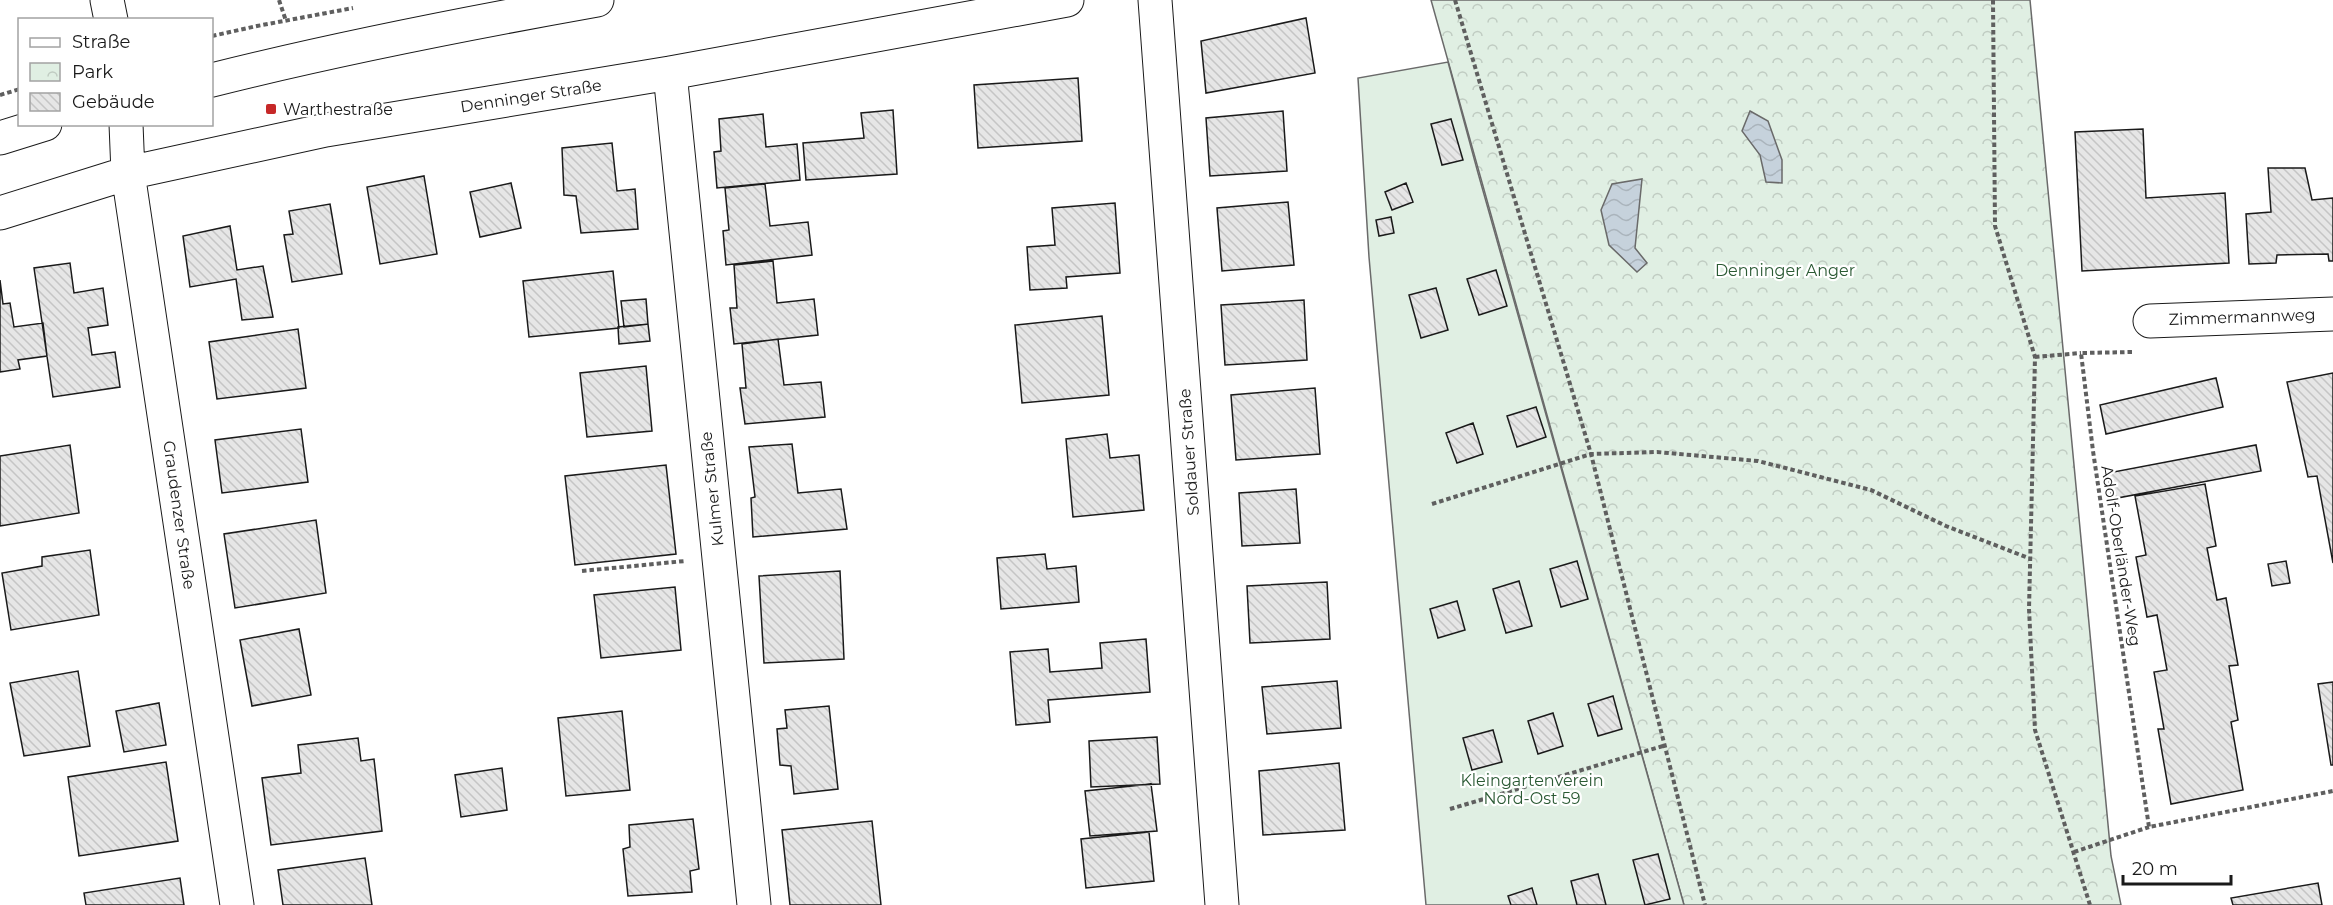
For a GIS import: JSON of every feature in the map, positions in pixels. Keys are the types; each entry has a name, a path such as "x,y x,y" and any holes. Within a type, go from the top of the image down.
{"street":[{"path":"106,0 110,18"},
{"path":"213,80 464,24 597,0"},
{"name":"Denninger Straße","path":"0,213 128,173 326,130 670,74 1067,0"},
{"name":"Soldauer Straße","path":"1155,0 1222,905"},
{"name":"Kulmer Straße","path":"670,74 754,905"},
{"path":"0,138 39,126"},
{"name":"Graudenzer Straße","path":"126,126 128,173 237,905"},
{"name":"Zimmermannweg","path":"2150,321 2333,314"}],"path":[{"path":"279,0 286,21"},
{"path":"1455,0 1591,454 1705,905"},
{"path":"1994,0 1995,225 2035,357 2029,609 2035,730 2090,905"},
{"path":"213,36 354,8"},
{"path":"0,95 18,90"},
{"path":"2035,357 2138,351"},
{"name":"Adolf-Oberländer-Weg","path":"2081,353 2093,451 2149,827"},
{"path":"1432,504 1591,454 1657,452 1758,461 1871,490 1946,526 2031,559"},
{"path":"582,571 688,561"},
{"path":"1450,809 1663,746"},
{"path":"2074,852 2149,827 2333,791"}],"green space":[{"name":"Denninger Anger","path":"1431,0 2030,0 2111,856 2121,905 1684,905"},
{"name":"Kleingartenverein Nord-Ost 59","path":"1448,62 1684,905 1426,905 1369,257 1358,78"}],"water":[{"path":"1750,111 1768,121 1782,160 1782,183 1766,182 1760,155 1742,131"},
{"path":"1642,179 1635,248 1647,263 1637,272 1609,245 1601,210 1612,184"}],"building":[{"path":"1306,18 1315,73 1206,93 1201,41"},
{"path":"1078,78 1082,141 978,148 974,85"},
{"path":"893,110 897,174 806,180 803,143 864,138 861,113"},
{"path":"1283,111 1287,171 1210,176 1206,118"},
{"path":"763,114 766,147 797,144 800,180 717,188 714,152 721,151 719,119"},
{"path":"1451,119 1463,160 1442,165 1431,124"},
{"path":"2143,129 2146,198 2225,193 2229,263 2082,271 2075,132"},
{"path":"612,143 617,191 635,189 638,229 581,233 576,196 564,195 562,148"},
{"path":"2268,168 2305,168 2312,200 2333,198 2333,261 2329,261 2328,254 2277,255 2276,263 2249,264 2246,214 2271,212"},
{"path":"424,176 437,254 380,264 367,187"},
{"path":"511,183 521,228 480,237 470,192"},
{"path":"1406,183 1413,202 1392,210 1385,192"},
{"path":"765,184 770,226 808,222 812,255 726,265 723,231 729,230 725,188"},
{"path":"1288,202 1294,265 1222,271 1217,208"},
{"path":"1115,203 1120,273 1066,277 1067,288 1030,290 1027,247 1055,245 1052,208"},
{"path":"330,204 342,274 292,282 284,235 293,234 289,211"},
{"path":"1391,217 1394,233 1379,236 1376,220"},
{"path":"230,226 237,270 263,266 273,317 242,320 236,279 190,287 183,236"},
{"path":"773,261 777,303 814,299 818,335 734,344 730,308 737,308 734,265"},
{"path":"70,263 74,293 103,288 108,325 88,328 92,355 115,352 120,387 53,397 34,268"},
{"path":"1496,270 1507,306 1479,315 1467,279"},
{"path":"613,271 619,328 529,337 523,281"},
{"path":"0,280 3,304 10,303 14,327 43,323 47,356 18,360 20,369 0,372"},
{"path":"1436,288 1448,330 1421,338 1409,295"},
{"path":"646,299 648,324 624,327 621,301"},
{"path":"1304,300 1307,360 1225,365 1221,305"},
{"path":"1102,316 1109,395 1022,403 1015,325"},
{"path":"648,324 650,341 619,344 618,327"},
{"path":"298,329 306,388 217,399 209,342"},
{"path":"778,339 784,385 821,382 825,417 745,424 740,388 746,388 742,344"},
{"path":"646,366 652,431 587,437 580,373"},
{"path":"2333,373 2333,563 2317,476 2308,477 2287,382"},
{"path":"2216,378 2223,407 2106,434 2100,405"},
{"path":"1315,388 1320,454 1236,460 1231,395"},
{"path":"1536,407 1546,437 1517,447 1507,416"},
{"path":"1473,423 1483,454 1457,463 1446,433"},
{"path":"301,429 308,482 222,493 215,440"},
{"path":"1107,434 1110,458 1139,455 1144,510 1073,517 1066,439"},
{"path":"792,444 798,493 841,489 847,529 753,537 751,498 755,497 749,447"},
{"path":"70,445 79,513 0,526 0,456"},
{"path":"2256,445 2261,471 2112,499 2108,473"},
{"path":"666,465 676,554 575,565 565,476"},
{"path":"2205,484 2216,546 2207,548 2217,600 2226,598 2238,665 2229,666 2238,720 2231,722 2243,790 2171,804 2158,729 2164,729 2154,672 2167,670 2157,615 2147,617 2136,557 2146,555 2135,496"},
{"path":"1296,489 1300,543 1242,546 1239,493"},
{"path":"316,520 326,593 235,608 224,534"},
{"path":"90,550 99,615 11,630 2,573 42,566 42,557"},
{"path":"1045,554 1047,569 1076,566 1079,602 1001,609 997,558"},
{"path":"1577,561 1588,599 1561,607 1550,569"},
{"path":"2286,561 2290,583 2272,586 2268,564"},
{"path":"840,571 844,659 764,663 759,576"},
{"path":"1519,581 1532,626 1506,633 1493,589"},
{"path":"1327,582 1330,639 1250,643 1247,586"},
{"path":"675,587 681,650 601,658 594,595"},
{"path":"1457,601 1465,630 1438,638 1430,609"},
{"path":"299,629 311,695 252,706 240,640"},
{"path":"1146,639 1150,692 1048,700 1050,722 1016,725 1010,652 1048,649 1050,672 1102,668 1100,643"},
{"path":"78,671 90,746 24,756 10,683"},
{"path":"1337,681 1341,728 1267,734 1262,687"},
{"path":"2333,682 2333,765 2331,765 2318,684"},
{"path":"1613,696 1622,729 1598,736 1588,704"},
{"path":"159,703 166,745 124,752 116,711"},
{"path":"829,706 838,789 794,794 791,766 780,765 777,729 787,728 785,710"},
{"path":"622,711 630,790 566,796 558,718"},
{"path":"1553,713 1563,746 1538,754 1528,721"},
{"path":"1493,730 1502,762 1472,770 1463,738"},
{"path":"1157,737 1160,784 1091,787 1089,741"},
{"path":"358,738 361,761 374,759 382,831 271,845 262,778 301,773 298,745"},
{"path":"166,762 178,841 79,856 68,777"},
{"path":"1339,763 1345,830 1263,835 1259,771"},
{"path":"502,768 507,810 461,817 455,775"},
{"path":"1151,784 1157,831 1090,836 1085,791"},
{"path":"693,819 699,869 690,871 692,892 628,896 623,849 630,847 629,825"},
{"path":"872,821 881,905 790,905 782,830"},
{"path":"1149,832 1154,881 1086,888 1081,839"},
{"path":"1658,854 1670,899 1645,905 1633,860"},
{"path":"365,858 372,905 283,905 278,870"},
{"path":"1598,874 1606,905 1577,905 1571,881"},
{"path":"180,878 184,905 86,905 84,893"},
{"path":"2318,883 2322,905 2233,905 2231,898"},
{"path":"1532,888 1537,905 1511,905 1508,896"}],"place":[{"name":"Warthestraße","path":"271,109"}]}
